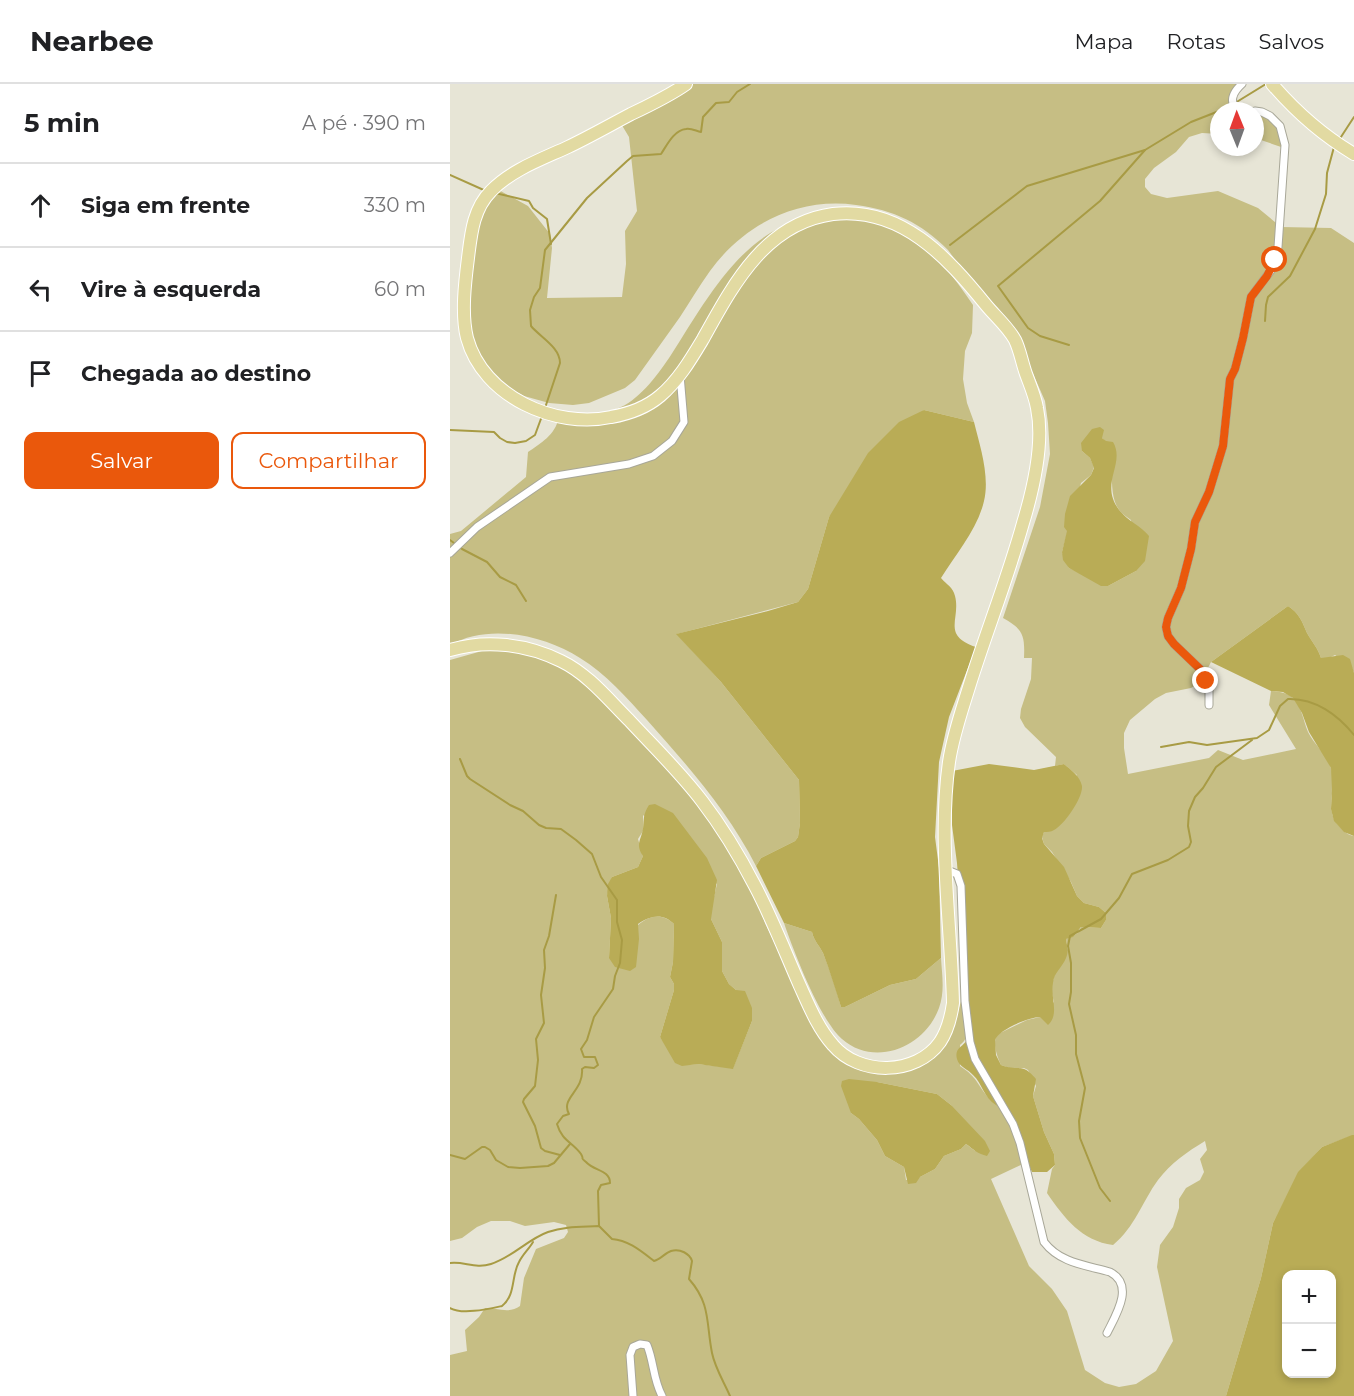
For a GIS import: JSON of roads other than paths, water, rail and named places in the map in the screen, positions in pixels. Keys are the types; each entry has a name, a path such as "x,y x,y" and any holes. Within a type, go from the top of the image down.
{"highway":[{"path":"450,650 501,644 534,651 560,660 577,670 604,695 692,788 721,827 758,893 820,1027 834,1046 848,1059 858,1064 894,1068 917,1062 933,1050 944,1035 951,1017 953,1003 945,818 947,782 954,734 987,628 1016,547 1034,481 1038,410 1015,339 953,265 908,229 874,216 847,213 830,214 789,228 757,253 680,375 660,397 631,412 597,419 573,419 547,414 521,403 494,382 480,365 467,338 465,295 472,227 484,198 516,172 582,140 686,84"},
{"path":"1272,84 1288,103 1327,137 1354,154"}],"street":[{"path":"1233,102 1234,92 1242,84"},
{"path":"1209,705 1209,689 1200,669 1174,644 1168,636 1166,627 1181,588 1195,522 1209,492 1223,446 1230,379 1243,338 1251,297 1272,269 1278,247 1285,145 1280,126 1264,113"},
{"path":"450,553 477,527 550,477 563,473 629,464 653,456 672,441 684,422 680,375"},
{"path":"947,870 957,874 961,886 965,1001 968,1033 975,1059 1013,1124 1020,1143 1044,1242 1062,1259 1110,1272 1120,1281 1123,1291 1122,1301 1107,1333"},
{"path":"633,1396 630,1355 633,1347 640,1344 647,1345 652,1357 653,1374 662,1396"}],"waterway":[{"path":"545,408 560,363 557,352 531,326 530,310 540,288 545,250 587,198 633,156 661,154 671,138 682,130 690,129 701,132 703,117 716,103 729,102 737,92 750,84"},
{"path":"1237,102 1266,84"},
{"path":"950,245 1027,186 1145,150 1191,122 1210,115"},
{"path":"1339,140 1354,117"},
{"path":"1265,321 1268,297 1290,276 1315,229 1326,194 1327,173 1334,147"},
{"path":"1069,345 1040,336 1028,328 998,286 1100,201 1145,150"},
{"path":"450,175 486,191"},
{"path":"495,193 529,201 533,208 547,219 551,244"},
{"path":"450,430 494,432 507,442 515,443 526,441 535,435 542,416"},
{"path":"450,540 487,562 500,577 516,585 526,601"},
{"path":"1161,747 1189,742 1207,745 1257,738 1269,730 1280,706 1288,699 1307,701 1325,709 1354,735"},
{"path":"1110,1201 1100,1188 1080,1138 1079,1121 1085,1088 1076,1054 1076,1035 1069,1004 1071,963 1068,946 1070,936 1101,919 1119,898 1132,874 1168,860 1189,847 1191,842 1188,826 1189,811 1195,797 1216,767 1252,740"},
{"path":"460,759 470,779 523,811 539,825 561,829 592,854 601,877 617,900 617,922 622,940 620,963 613,989 594,1017 587,1040 581,1049 584,1057 595,1057 598,1065 594,1068 582,1069 580,1083 568,1103 569,1114 563,1116 557,1124 562,1134 578,1150 583,1159 589,1165 605,1173 609,1179 610,1183 601,1185 598,1191 599,1226"},
{"path":"556,895 549,936 544,950 545,968 541,995 544,1023 536,1039 538,1060 535,1086 523,1102 535,1126 541,1148 560,1155"},
{"path":"450,1155 465,1159 485,1147 490,1150 496,1160 508,1167 548,1166 554,1163 570,1144"},
{"path":"450,1263 480,1266 491,1264 548,1232 599,1226 612,1239 629,1244 654,1261 671,1251 684,1252 692,1261 689,1279 701,1297 707,1314 713,1359 730,1396"},
{"path":"450,1308 468,1311 502,1306 511,1291 519,1262 533,1242"}]}
